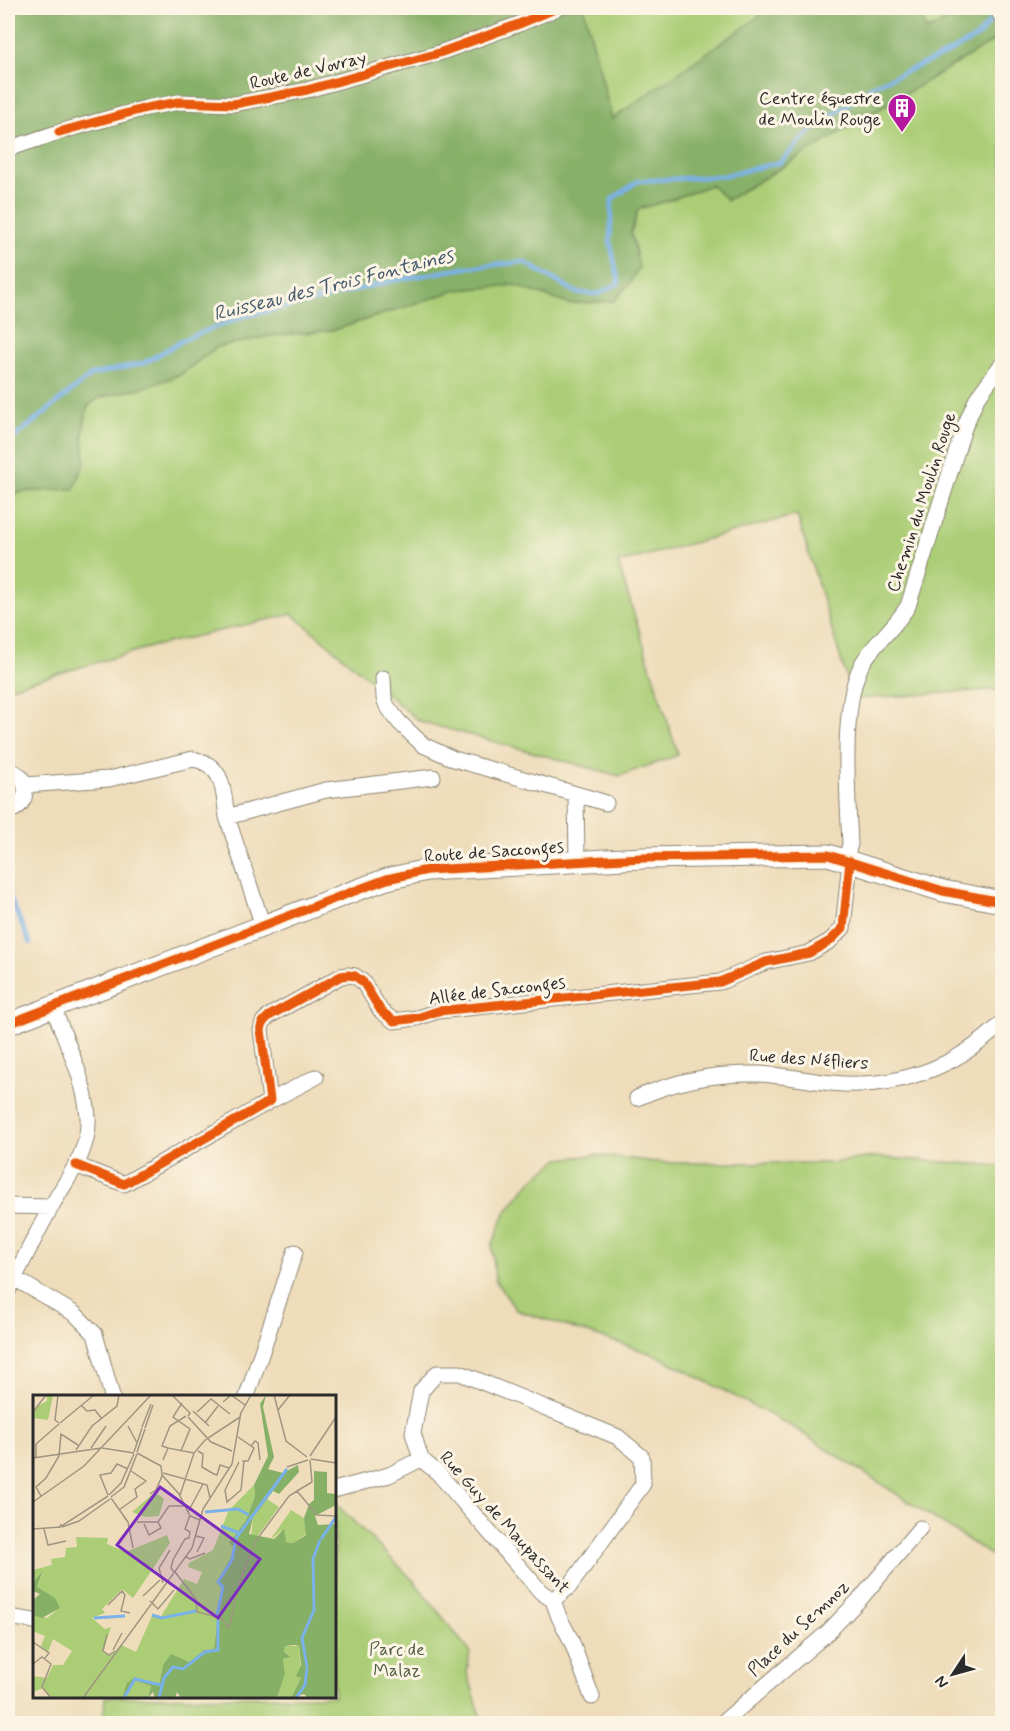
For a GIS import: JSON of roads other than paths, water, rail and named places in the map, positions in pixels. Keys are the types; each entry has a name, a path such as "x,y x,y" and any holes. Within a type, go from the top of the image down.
{"street":[{"name":"Route de Vovray","path":"8,148 146,108 179,102 234,104 307,90 439,53 557,8"},
{"name":"Chemin du Moulin Rouge","path":"848,860 850,844 849,714 855,679 865,659 898,622 908,606 964,428 977,398 1002,364"},
{"path":"383,678 384,698 387,706 399,722 423,745 454,759 606,803"},
{"path":"25,785 109,779 193,759 204,761 215,770 222,783 227,817 263,926"},
{"path":"8,770 20,776 25,785 25,795 20,805 8,811"},
{"path":"227,817 326,790 433,777"},
{"path":"576,794 576,862"},
{"name":"Route de Sacconges","path":"8,1024 387,879 427,870 642,858 824,855 848,860 943,891 1002,902"},
{"name":"Allée de Sacconges","path":"270,1101 261,1030 263,1022 269,1016 341,976 355,976 363,982 381,1011 394,1021 417,1018 438,1011 720,982 766,962 809,952 830,941 843,928 848,860"},
{"path":"53,1007 84,1097 88,1117 84,1147 11,1284 75,1314 95,1334 112,1395"},
{"name":"Rue des Néfliers","path":"637,1098 678,1083 720,1075 779,1075 861,1085 891,1081 922,1074 946,1063 972,1048 1002,1023"},
{"path":"76,1165 124,1184 315,1077"},
{"path":"8,1206 51,1207"},
{"path":"247,1395 295,1252"},
{"path":"422,1459 413,1432 421,1391 437,1373 460,1373 618,1437 642,1457 643,1485 569,1587 553,1600"},
{"name":"Rue Guy de Maupassant","path":"336,1489 389,1476 422,1459 438,1473 540,1592 553,1600 592,1697"},
{"name":"Place du Semnoz","path":"721,1724 828,1633 920,1528"},
{"path":"8,1617 33,1621"}],"waterway":[{"name":"Ruisseau des Trois Fontaines","path":"8,439 15,437 91,375 144,363 187,338 245,316 391,281 470,267 524,262 577,293 598,294 619,283 610,241 612,199 638,181 723,176 781,162 807,134 874,85 942,56 977,37 996,14"},
{"path":"8,894 30,943"}],"place":[{"name":"Centre équestre de Moulin Rouge","path":"902,134"}],"park label":[{"name":"Parc de Malaz","path":"397,1659"}]}
